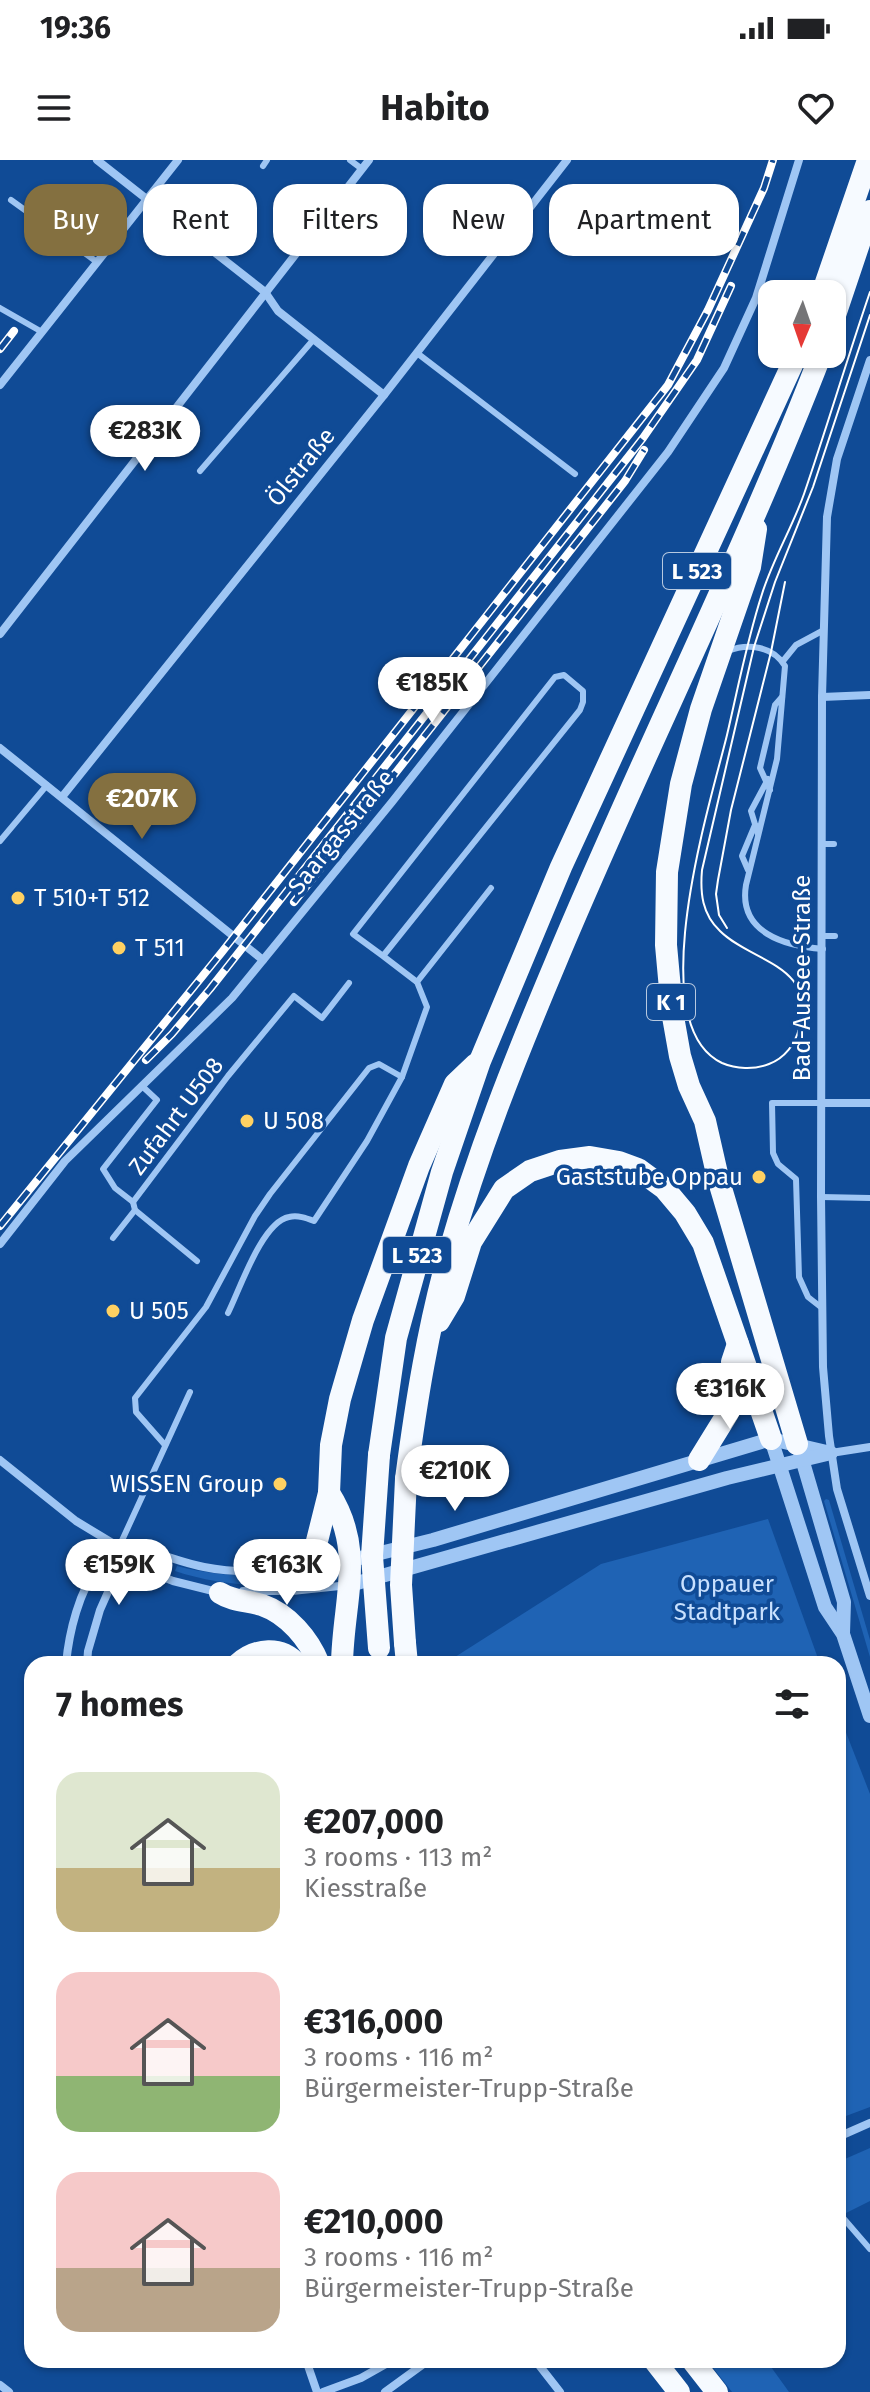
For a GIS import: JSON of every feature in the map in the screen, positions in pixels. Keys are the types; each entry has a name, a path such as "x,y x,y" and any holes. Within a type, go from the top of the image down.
{"highway":[{"path":"827,280 868,160"},
{"path":"846,282 870,211"},
{"name":"L 523","path":"379,1656 372,1556 379,1455 396,1338 442,1172 480,1061 561,867 791,368"},
{"name":"L 523","path":"406,1654 401,1585 406,1479 416,1406 452,1242 498,1099 591,878 760,502 815,368"},
{"name":"K 1","path":"760,502 750,567 701,709 681,784 665,907 669,987 685,1074 705,1121 718,1178 800,1452"},
{"path":"306,1568 316,1545 329,1493 331,1445 340,1399 363,1320 419,1166 455,1084 480,1061"},
{"path":"430,1336 454,1296 471,1242 504,1189 530,1171 560,1161 590,1157 619,1162 638,1169 664,1188 685,1213 703,1243 745,1356 771,1439"},
{"path":"699,1460 728,1413 735,1385 732,1362 738,1344"},
{"path":"329,1493 341,1512 352,1560 342,1656"},
{"path":"220,1593 232,1600 260,1604 277,1612 299,1631 316,1656"},
{"path":"249,1656 271,1650 290,1656"},
{"path":"660,2368 679,2392"},
{"path":"698,2368 717,2392"}],"street":[{"path":"97,160 143,196"},
{"path":"159,184 178,160"},
{"path":"0,634 369,160"},
{"name":"Ölstraße","path":"62,797 384,395 567,160"},
{"name":"Saargasstraße","path":"0,1244 65,1161 232,998 392,802 668,452 724,368 756,298 799,160"},
{"path":"0,385 143,204"},
{"path":"219,256 265,292 278,311 384,395"},
{"name":"Bad-Aussee-Straße","path":"870,360 866,387 837,459 827,517 822,631 821,1197 823,1367 831,1453 837,1489 870,1596"},
{"path":"822,697 870,695"},
{"path":"0,748 263,960"},
{"path":"822,1103 870,1103"},
{"path":"67,1656 70,1634 81,1601 99,1565 119,1547 142,1548 176,1560 230,1571 306,1568 433,1540 771,1439 800,1452 831,1453 870,1447"},
{"name":"K 1","path":"771,1439 825,1607 843,1634 870,1716"},
{"path":"0,1460 76,1521 119,1547 135,1566 173,1581 220,1593 292,1591 350,1585 778,1465 800,1452"},
{"name":"K 1","path":"800,1452 844,1602 843,1634"},
{"path":"88,1656 100,1610 116,1574 119,1547"},
{"path":"846,2134 870,2123"},
{"path":"309,2368 317,2392"},
{"path":"323,2392 379,2368"},
{"path":"385,2392 418,2368"},
{"path":"541,2368 560,2392"},
{"path":"0,2385 9,2392"}],"lane":[{"path":"350,160 362,169"},
{"path":"11,200 97,262"},
{"path":"0,308 42,332"},
{"path":"200,471 314,339"},
{"path":"417,353 575,474"},
{"path":"783,661 796,645 822,631"},
{"path":"721,654 754,647 771,652 783,661 786,671 775,769 749,872 745,906 756,926 765,933 798,947 823,949"},
{"path":"228,1313 269,1229 289,1217 314,1221 367,1141 402,1077 427,1007 417,982 353,934 555,677 564,675 583,691 580,710 383,956"},
{"path":"770,790 760,768 775,705 784,694"},
{"path":"759,836 751,811 775,769"},
{"path":"0,841 47,785"},
{"path":"749,872 742,856 755,825 765,813"},
{"path":"822,844 834,844"},
{"path":"417,982 491,888"},
{"path":"823,936 835,936"},
{"name":"Zufahrt U508","path":"142,1086 157,1100 103,1169 115,1188 134,1206 228,1076 294,996 322,1018 349,983"},
{"path":"165,1445 136,1412 135,1398 206,1307 270,1194 369,1068 379,1064 402,1077"},
{"path":"822,1103 772,1103 773,1153 778,1164 796,1179 799,1277 808,1297 822,1308"},
{"path":"821,1197 870,1198"},
{"path":"113,1238 134,1206 197,1261"},
{"path":"119,1547 190,1392"},
{"path":"846,2221 870,2249"}],"green space":[{"path":"829,1500 870,1640 870,1657 824,1501"},
{"name":"Oppauer Stadtpark","path":"768,1519 817,1656 457,1656 601,1564"},
{"path":"177,1566 258,1576 339,1568 340,1580 277,1585 236,1584 175,1571"},
{"path":"846,1732 870,1794 870,2107 846,2116"},
{"path":"870,2148 870,2201 846,2213 846,2158"},
{"path":"713,2368 772,2368 789,2392 732,2392"}],"tram line":[{"path":"870,292 804,494 766,581 747,646 697,858 683,959 686,1005 698,1040 722,1063 733,1067 763,1066 784,1054 797,1035 802,1007 799,991 791,978 733,942 709,918 701,887 702,870 754,647 775,582 813,487 870,315"},
{"path":"727,928 719,915 718,880 731,810 771,652 785,582"}],"railway":[{"path":"0,1226 222,952 668,385 708,310 764,188 773,160"},
{"path":"146,1060 210,989 643,438 697,360 731,286"},
{"path":"0,349 14,331"},
{"path":"294,902 625,481 644,450"}],"place":[{"name":"T 510+T 512","path":"18,898"},
{"name":"T 511","path":"119,948"},
{"name":"U 508","path":"247,1121"},
{"name":"Gaststube Oppau","path":"759,1177"},
{"name":"U 505","path":"113,1311"},
{"name":"WISSEN Group","path":"280,1484"}]}
